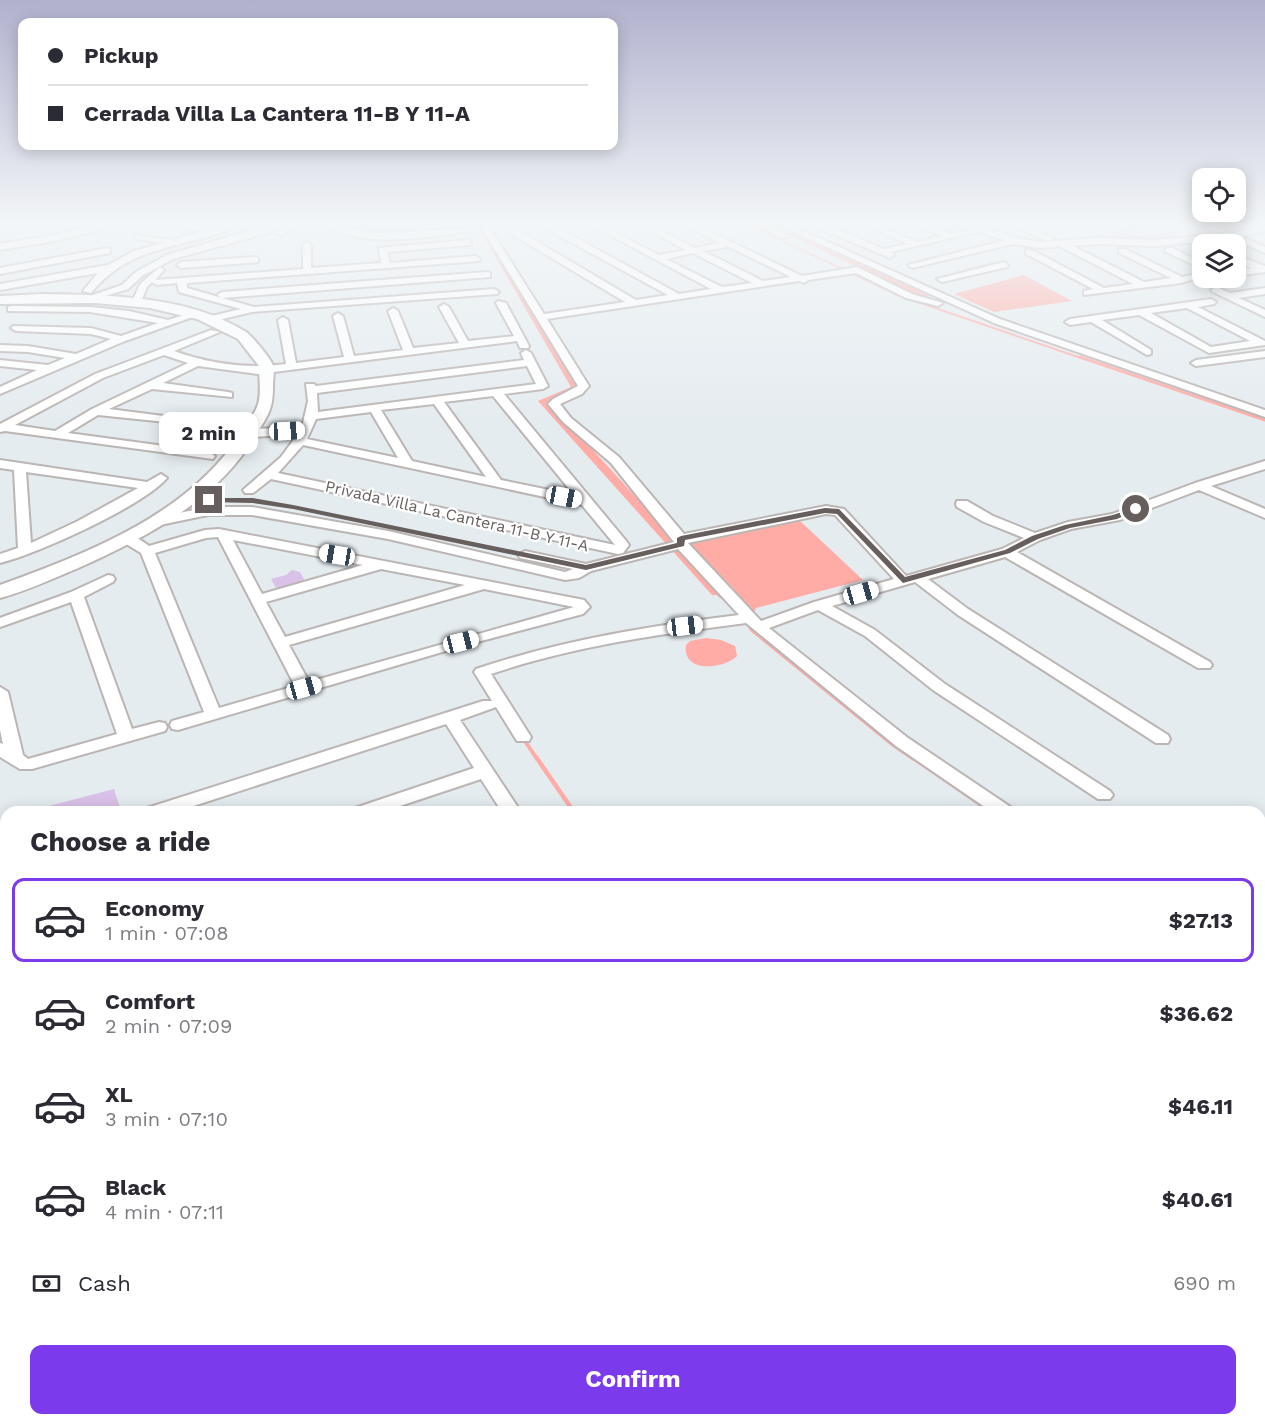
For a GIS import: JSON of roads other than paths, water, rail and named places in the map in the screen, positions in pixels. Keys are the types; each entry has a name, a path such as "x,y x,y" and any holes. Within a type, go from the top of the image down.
{"street":[{"path":"0,592 137,540 155,522 191,496 262,430 265,405 271,385 269,370 252,342 227,325 208,318 90,291 46,288"},
{"path":"0,300 112,288"},
{"path":"137,302 142,288"},
{"path":"182,288 254,310"},
{"path":"208,296 304,288"},
{"path":"348,288 350,303"},
{"path":"493,288 525,350"},
{"path":"523,288 584,387 558,399 554,404 555,407 568,421 604,448 681,541 754,622 902,742 997,806"},
{"path":"616,288 634,303"},
{"path":"666,288 678,297"},
{"path":"717,288 722,291"},
{"path":"541,317 739,288"},
{"path":"894,288 909,296 966,307"},
{"path":"924,288 997,321 1106,361 1265,414"},
{"path":"1098,288 1103,291"},
{"path":"1087,293 1120,288"},
{"path":"1216,290 1265,314"},
{"path":"1230,296 1265,291"},
{"path":"0,391 76,357 168,323 254,310 350,303 497,298"},
{"path":"1070,322 1211,302"},
{"path":"1,428 99,376 164,351 208,318 238,305"},
{"path":"1188,305 1261,342 1251,352 1196,363"},
{"path":"444,307 465,345"},
{"path":"6,339 28,308"},
{"path":"10,309 76,308 122,313 168,323"},
{"path":"393,311 409,352"},
{"path":"1141,312 1209,350 1251,352"},
{"path":"338,316 350,360"},
{"path":"997,321 1024,318"},
{"path":"1093,319 1147,352"},
{"path":"283,320 292,368"},
{"path":"6,339 91,331 121,339"},
{"path":"6,339 28,349 76,357"},
{"path":"164,351 197,363 269,370 465,345 525,350"},
{"path":"249,490 271,475 306,428 311,388 525,350"},
{"name":"Privada Villa La Cantera 11-B Y 11-A","path":"262,430 306,428 375,408 543,386 525,350"},
{"path":"0,363 48,369"},
{"path":"56,435 96,411 197,363"},
{"path":"1218,371 1265,364"},
{"path":"149,385 228,395"},
{"name":"Privada Villa La Cantera 11-B Y 11-A","path":"271,475 618,550 622,545 496,392"},
{"path":"437,400 497,483"},
{"path":"375,408 407,463"},
{"path":"96,411 210,425"},
{"path":"1,428 209,456"},
{"name":"Privada Villa La Cantera 11-B Y 11-A","path":"306,428 407,463 587,502"},
{"path":"0,464 155,482 25,551 0,560"},
{"path":"523,737 482,672 575,645 646,631 754,622 819,605 1007,552 1035,537 1068,526 1115,517 1265,465"},
{"path":"20,467 25,551"},
{"path":"1199,486 1265,514"},
{"path":"191,496 209,500 258,501 427,539 565,576 681,541 825,510 839,512 911,579 1162,739"},
{"path":"962,504 978,516 1035,537"},
{"path":"155,522 208,511 252,511 427,539"},
{"path":"137,540 164,545 205,534 224,534 383,563 579,603 583,607 578,611 461,642 178,724"},
{"path":"224,534 304,688"},
{"path":"137,540 213,714"},
{"path":"1007,552 1204,665"},
{"path":"258,600 383,563"},
{"path":"0,623 76,595 108,579"},
{"path":"280,643 482,584"},
{"path":"76,595 126,736"},
{"path":"819,605 870,633 939,687 1104,795"},
{"path":"0,692 15,759"},
{"path":"172,806 489,705"},
{"path":"450,718 508,806"},
{"path":"0,749 26,765 159,727"},
{"path":"379,806 485,771"}],"waterway":[{"path":"517,288 576,388 543,401 716,592"},
{"path":"884,288 1084,359"},
{"path":"910,288 926,296"},
{"path":"1080,357 1265,420"},
{"path":"716,592 727,601"},
{"path":"748,624 752,630 892,744 914,759"},
{"path":"523,738 537,759"},
{"path":"536,757 570,806"},
{"path":"912,757 983,806"}]}
